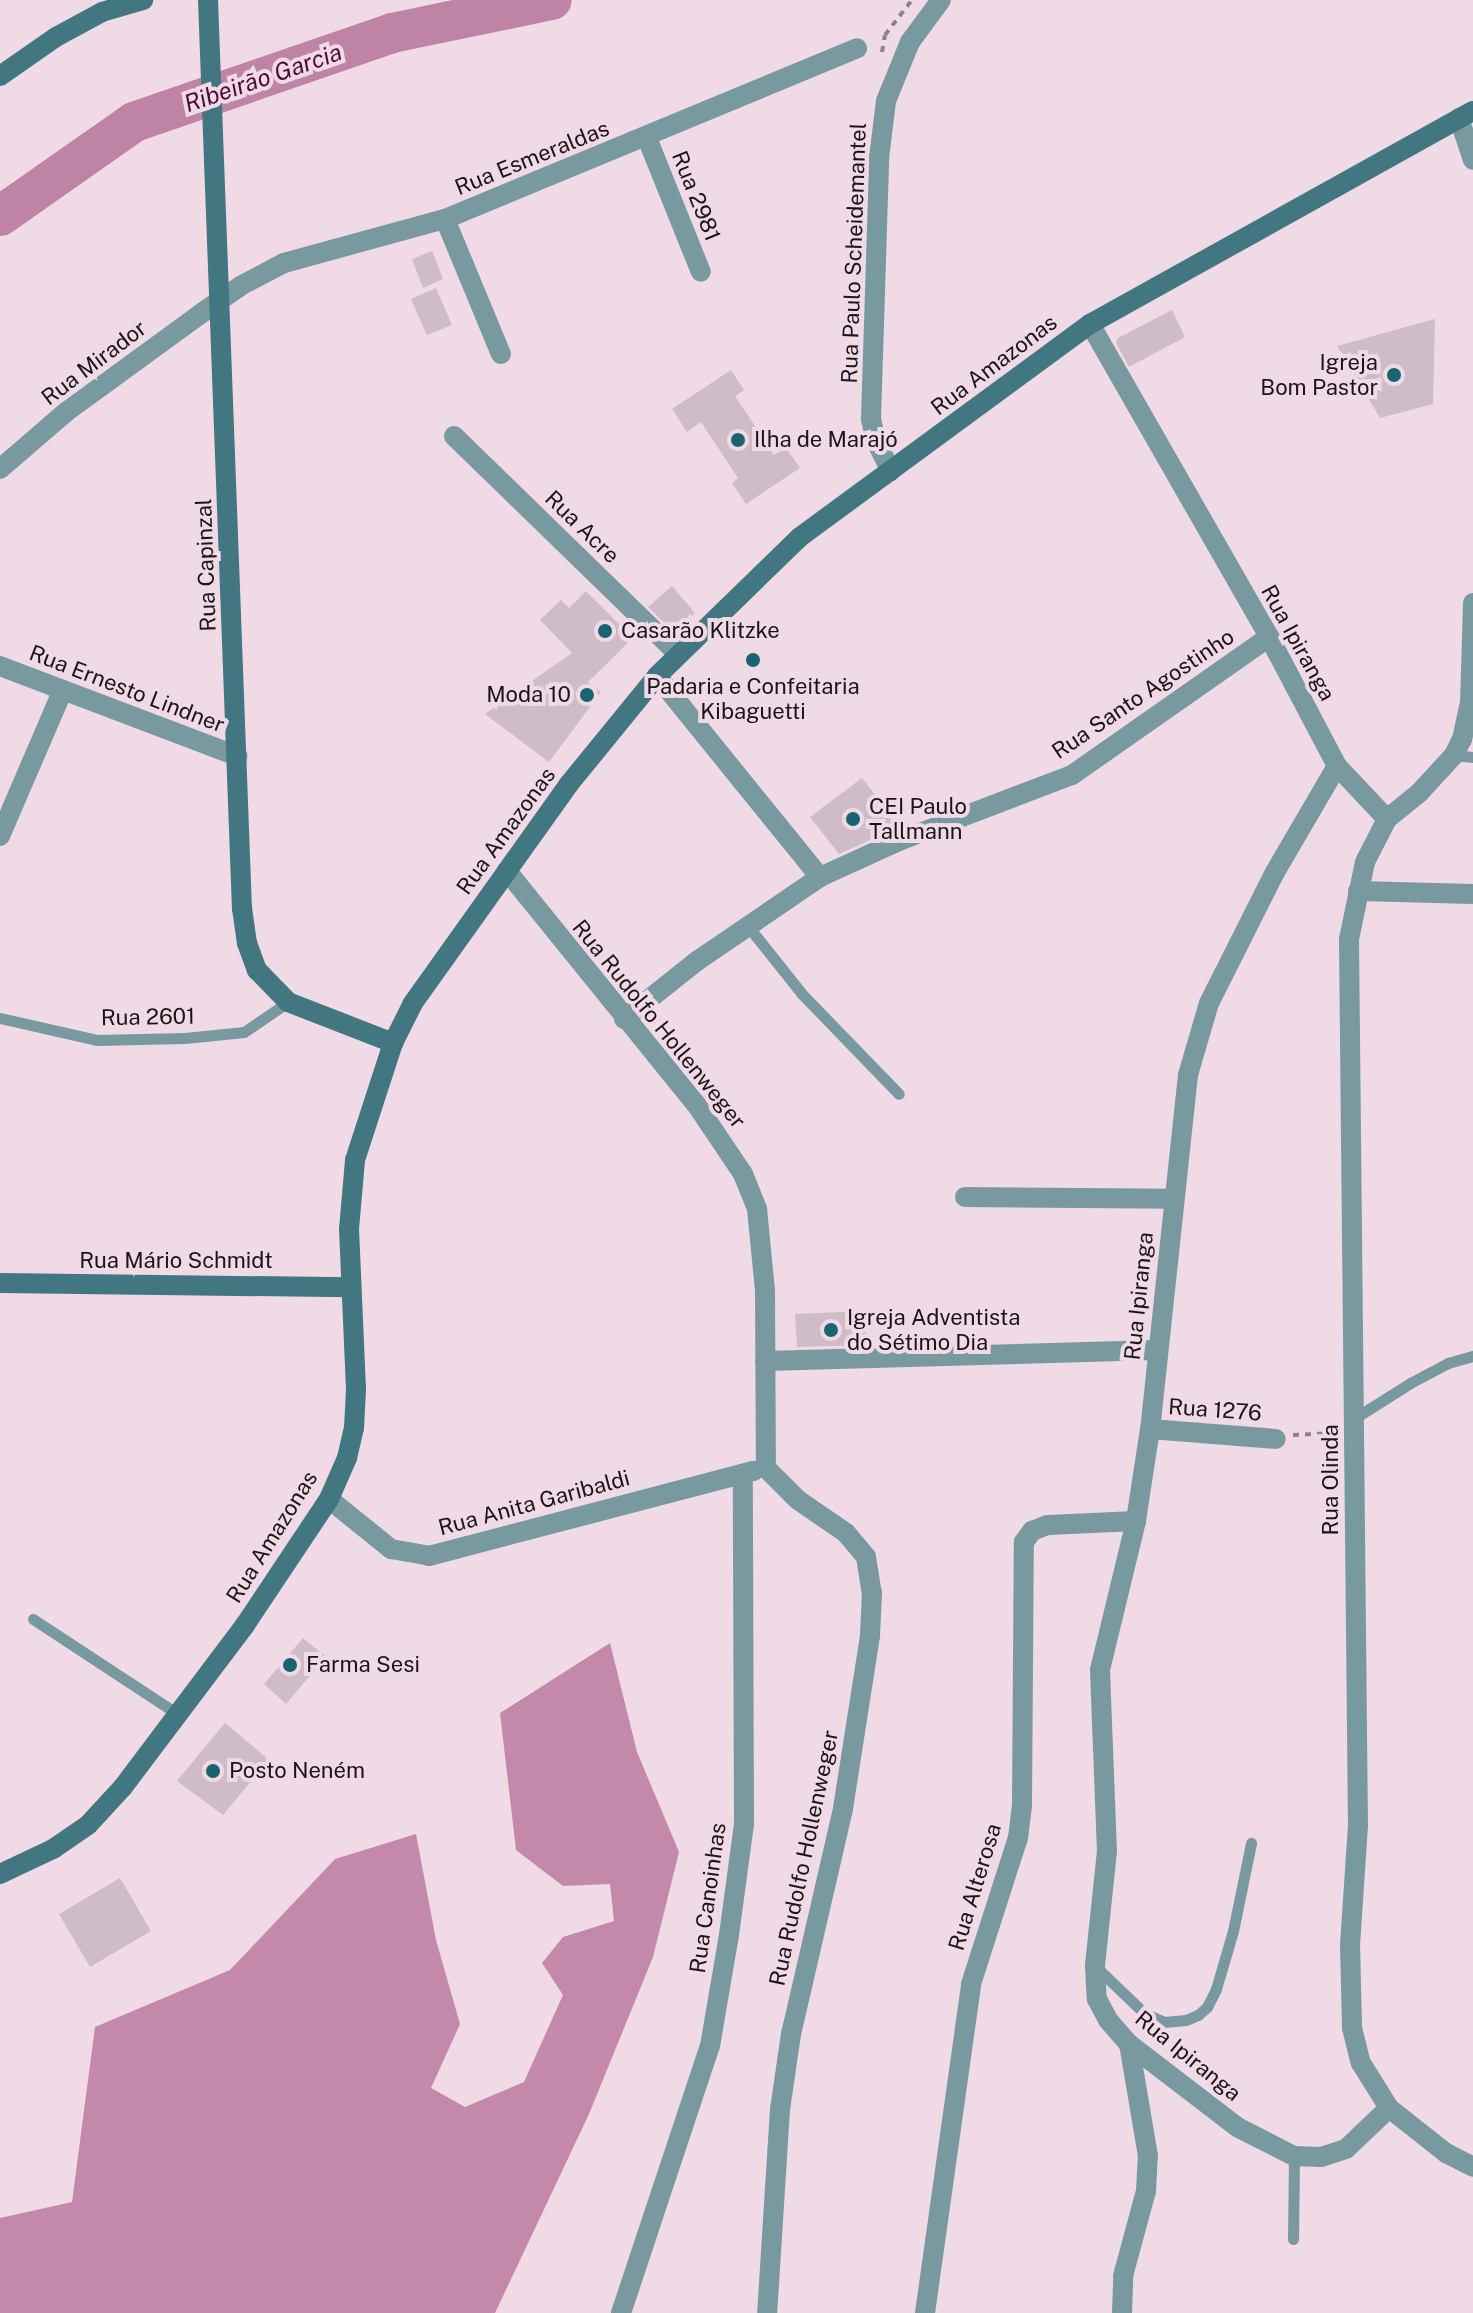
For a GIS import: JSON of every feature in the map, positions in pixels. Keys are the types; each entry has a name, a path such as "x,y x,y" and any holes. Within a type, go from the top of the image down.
{"main road":[{"path":"0,76 100,6 143,0"},
{"name":"Rua Capinzal","path":"208,0 242,908 247,943 257,970 288,1002 393,1043"},
{"name":"Rua Amazonas","path":"0,1874 53,1849 88,1825 123,1787 179,1715 329,1499 347,1458 354,1428 356,1389 349,1229 355,1160 393,1043 413,1003 569,784 657,676 677,653 800,537 1090,324 1466,114"},
{"name":"Rua Mário Schmidt","path":"0,1283 351,1287"}],"street":[{"name":"Rua Paulo Scheidemantel","path":"891,471 876,441 871,419 879,158 886,101 910,42 939,3"},
{"name":"Rua Esmeraldas","path":"221,299 284,263 445,219 647,138 857,48"},
{"path":"1466,114 1473,160"},
{"name":"Rua 2981","path":"647,138 701,272"},
{"path":"445,219 501,354"},
{"name":"Rua Mirador","path":"0,469 66,412 221,299"},
{"name":"Rua Ipiranga","path":"1090,324 1269,637 1337,766 1275,872 1209,1003 1188,1075 1150,1429 1136,1521 1100,1670 1107,1851 1095,1966 1097,1999 1108,2020 1129,2044 1237,2127 1294,2156"},
{"name":"Rua Acre","path":"454,436 677,653"},
{"path":"1337,766 1387,819 1463,756 1462,739 1470,702 1473,603"},
{"name":"Rua Santo Agostinho","path":"624,1019 747,925 820,877 899,841 1072,775 1269,637"},
{"name":"Rua Ernesto Lindner","path":"0,666 237,756"},
{"path":"657,676 820,877"},
{"path":"0,836 62,692"},
{"name":"Rua Olinda","path":"1387,819 1365,862 1349,939 1358,1825 1350,1944 1352,2028 1361,2063 1389,2108 1446,2153 1473,2167"},
{"name":"Rua Rudolfo Hollenweger","path":"507,871 696,1104 743,1174 757,1209 765,1290 766,1468 798,1500 846,1533 866,1557 872,1593 870,1636 843,1809 780,2109 767,2313"},
{"path":"1358,891 1473,894"},
{"path":"965,1197 1174,1199"},
{"path":"765,1361 1157,1350"},
{"name":"Rua 1276","path":"1150,1429 1276,1439"},
{"name":"Rua Anita Garibaldi","path":"329,1499 391,1549 429,1556 766,1468"},
{"name":"Rua Canoinhas","path":"621,2313 710,2046 729,1935 744,1824 743,1474"},
{"name":"Rua Alterosa","path":"925,2313 971,1984 1018,1838 1022,1805 1024,1542 1032,1531 1048,1525 1136,1521"},
{"path":"1122,2313 1123,2276 1146,2191 1148,2156 1129,2044"},
{"path":"1294,2156 1321,2157 1346,2149 1389,2108"}],"lane":[{"path":"747,925 802,994 899,1094"},
{"name":"Rua 2601","path":"0,1018 97,1040 185,1038 244,1032 288,1002"},
{"path":"1355,1426 1412,1382 1448,1363 1473,1356"},
{"path":"33,1619 179,1715"},
{"path":"1095,1966 1144,2013 1164,2022 1186,2020 1198,2015 1207,2007 1216,1989 1233,1931 1251,1843"},
{"path":"1293,2239 1294,2156"}],"path":[{"path":"1276,1439 1355,1426"}],"shaded area":[{"path":"610,1643 637,1752 679,1852 653,1957 589,2114 495,2313 0,2313 0,2218 72,2202 95,2027 230,1970 335,1859 416,1834 436,1940 460,2024 431,2088 465,2107 524,2082 563,1995 542,1963 563,1937 614,1921 610,1884 563,1886 516,1850 500,1713"}],"building":[{"path":"432,251 443,279 423,288 412,259"},
{"path":"436,288 452,325 427,335 411,299"},
{"path":"1172,310 1185,337 1129,367 1116,343 1118,338"},
{"name":"Igreja Bom Pastor","path":"1435,319 1433,404 1380,418 1337,346"},
{"name":"Ilha de Marajó","path":"731,370 744,390 735,396 774,455 786,448 800,468 746,504 732,483 738,478 701,422 687,432 672,409"},
{"path":"672,586 695,613 674,632 648,607"},
{"path":"586,591 633,638 588,682 601,692 549,762 485,714 572,653 540,620 561,600 569,608"},
{"name":"CEI Paulo Tallmann","path":"862,778 895,820 868,841 839,854 810,817"},
{"name":"Igreja Adventista do Sétimo Dia","path":"865,1311 866,1345 797,1347 795,1314"},
{"path":"303,1638 326,1657 286,1704 264,1684"},
{"path":"225,1723 269,1760 223,1815 177,1781"},
{"path":"120,1878 151,1931 90,1967 59,1914"}],"waterway":[{"name":"Ribeirão Garcia","path":"0,216 134,122 392,33 552,0"}],"place":[{"name":"Igreja Bom Pastor","path":"1394,375"},
{"name":"Ilha de Marajó","path":"738,440"},
{"name":"Casarão Klitzke","path":"605,631"},
{"name":"Padaria e Confeitaria Kibaguetti","path":"753,660"},
{"name":"Moda 10","path":"587,695"},
{"name":"CEI Paulo Tallmann","path":"853,819"},
{"name":"Igreja Adventista do Sétimo Dia","path":"831,1330"},
{"name":"Farma Sesi","path":"290,1665"},
{"name":"Posto Neném","path":"213,1771"}]}
